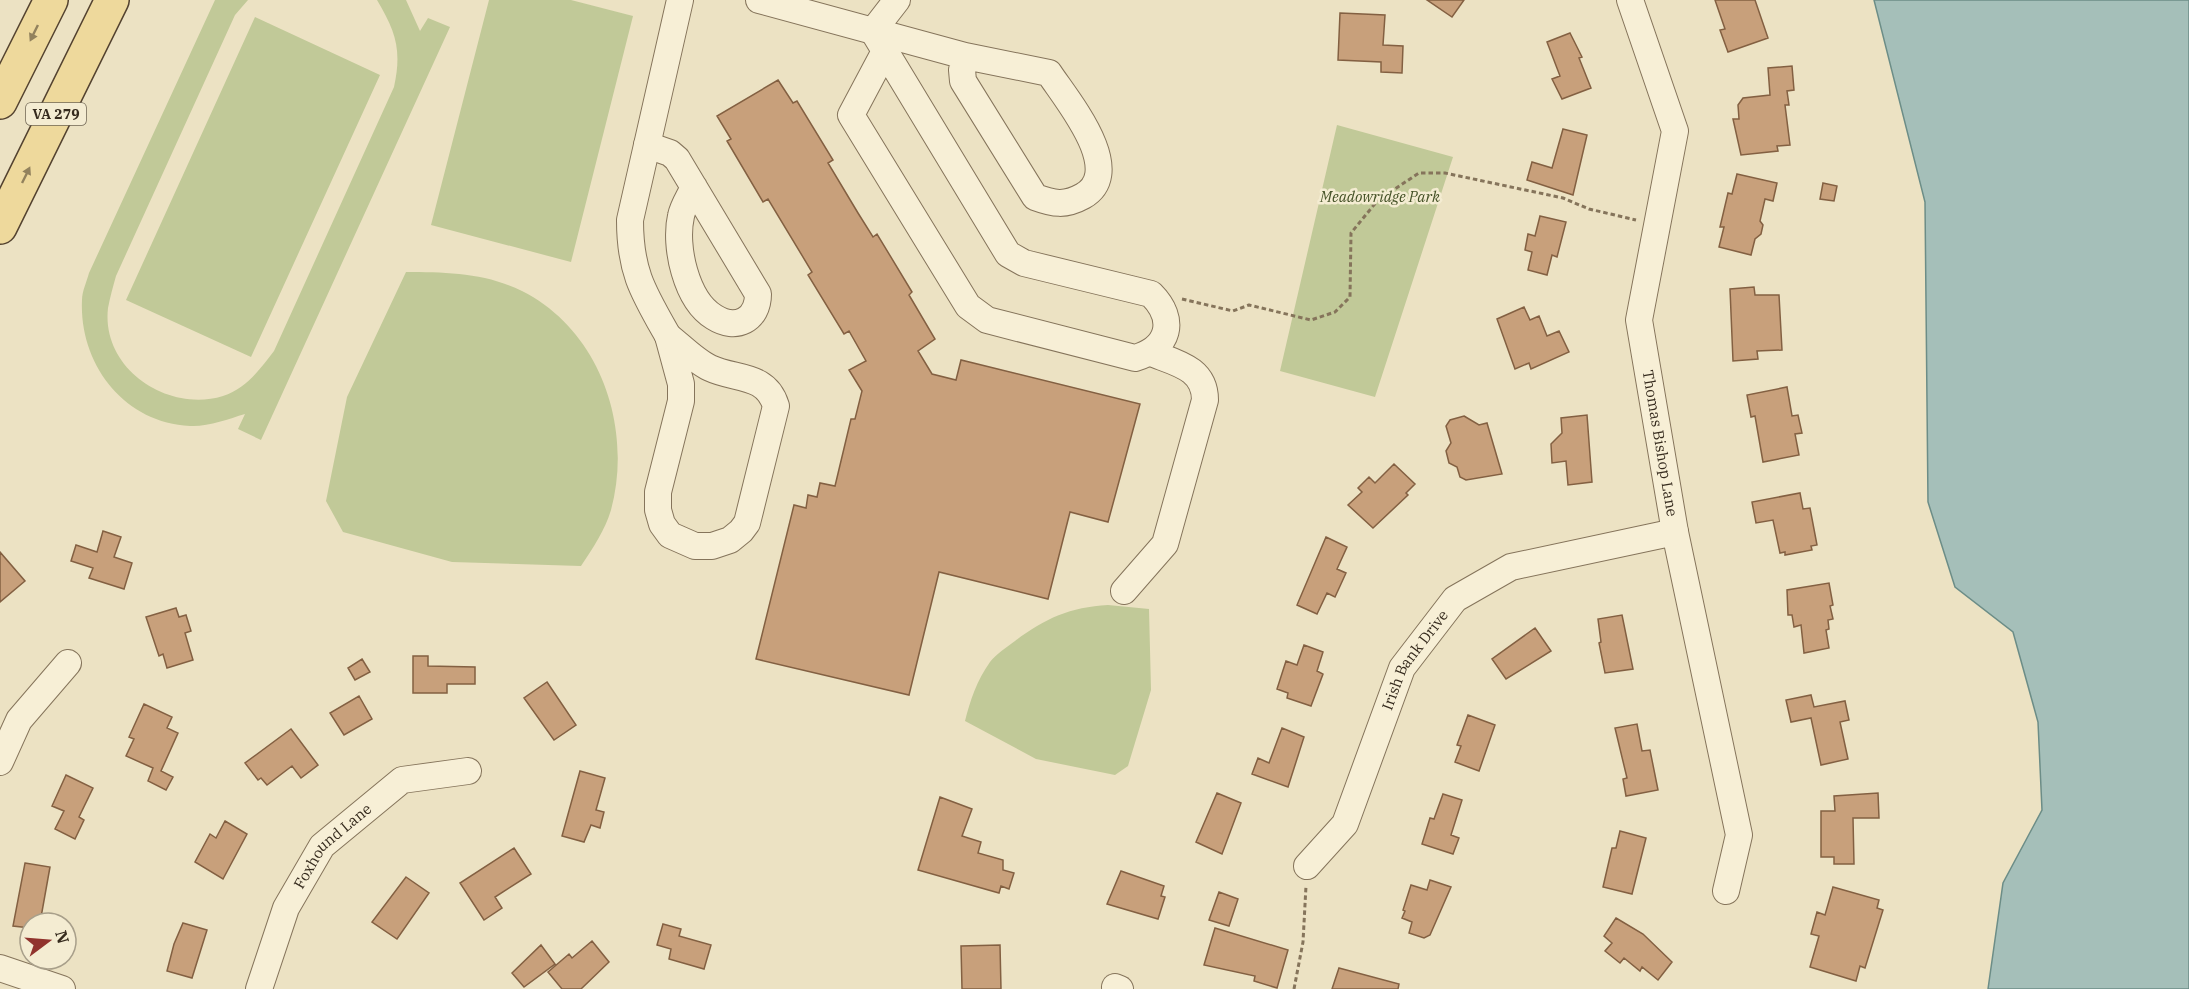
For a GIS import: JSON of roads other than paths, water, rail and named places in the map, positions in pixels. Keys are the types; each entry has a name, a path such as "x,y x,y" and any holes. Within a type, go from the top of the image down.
{"main road":[{"path":"0,102 51,0"},
{"name":"VA 279","path":"0,227 112,0"}],"street":[{"path":"668,336 709,368 746,377 761,384 768,389 776,406 747,523 730,540 712,546 695,546 670,535 662,524 658,510 658,492 681,401 681,384 668,336 643,292 634,271 630,248 630,220 680,0"},
{"path":"759,0 879,41 965,56 1049,73 1096,150 1098,179 1092,191 1071,202 1054,204 1035,197 963,81 962,70 965,56"},
{"path":"879,41 1008,254 1024,263 1151,294 1160,303 1165,317 1166,331 1161,343 1151,353 1135,358 987,320 968,306 851,115 879,41 897,0"},
{"name":"Thomas Bishop Lane","path":"1630,0 1675,131 1639,320 1676,532 1739,835 1726,891"},
{"path":"647,145 670,153 677,159 694,187 758,294 758,307 752,317 742,322 714,317 702,304 689,282 680,258 678,237 681,215 694,187"},
{"path":"1124,591 1165,544 1205,400 1200,378 1194,371 1151,353"},
{"name":"Irish Bank Drive","path":"1306,866 1345,824 1402,668 1455,599 1511,567 1676,532"},
{"path":"0,762 19,720 68,663"},
{"name":"Foxhound Lane","path":"259,989 286,908 322,846 402,780 468,771"},
{"path":"0,968 62,989"}],"water":[{"path":"1874,0 2189,0 2189,989 1988,989 2003,883 2042,810 2038,722 2013,632 1955,587 1928,502 1925,202"}],"park label":[{"name":"Meadowridge Park","path":"1380,197"}]}
